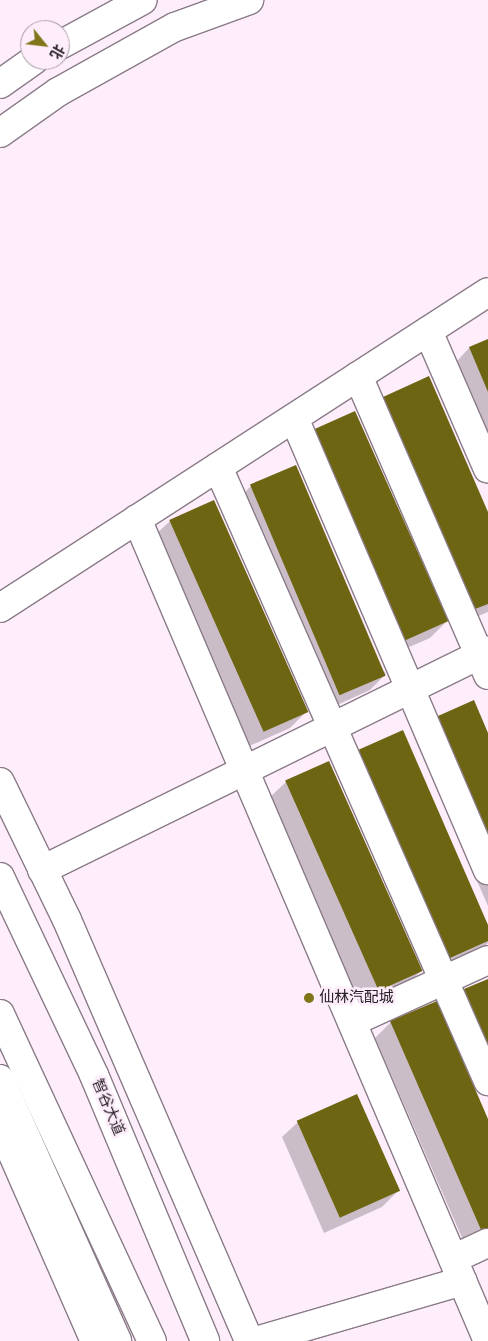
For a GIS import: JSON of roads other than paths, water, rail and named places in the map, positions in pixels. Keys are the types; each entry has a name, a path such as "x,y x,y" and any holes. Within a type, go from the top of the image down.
{"main road":[{"path":"70,40 143,0"},
{"path":"0,133 58,92 175,27 249,0"},
{"path":"0,84 20,70"},
{"path":"0,608 488,292"},
{"path":"428,331 488,469"},
{"path":"42,870 410,689 485,660 358,376"},
{"path":"294,418 488,870"},
{"path":"218,467 488,1082"},
{"path":"137,520 352,1022 469,1284 488,1341"},
{"path":"0,782 42,870 249,1341"},
{"name":"智谷大道","path":"0,877 94,1075 205,1341"},
{"path":"352,1022 488,960"},
{"path":"0,1014 152,1341"},
{"path":"0,1079 117,1341"},
{"path":"0,1126 95,1341"},
{"path":"469,1284 488,1243"},
{"path":"256,1341 469,1284"}],"place":[{"name":"仙林汽配城","path":"309,998"}]}
